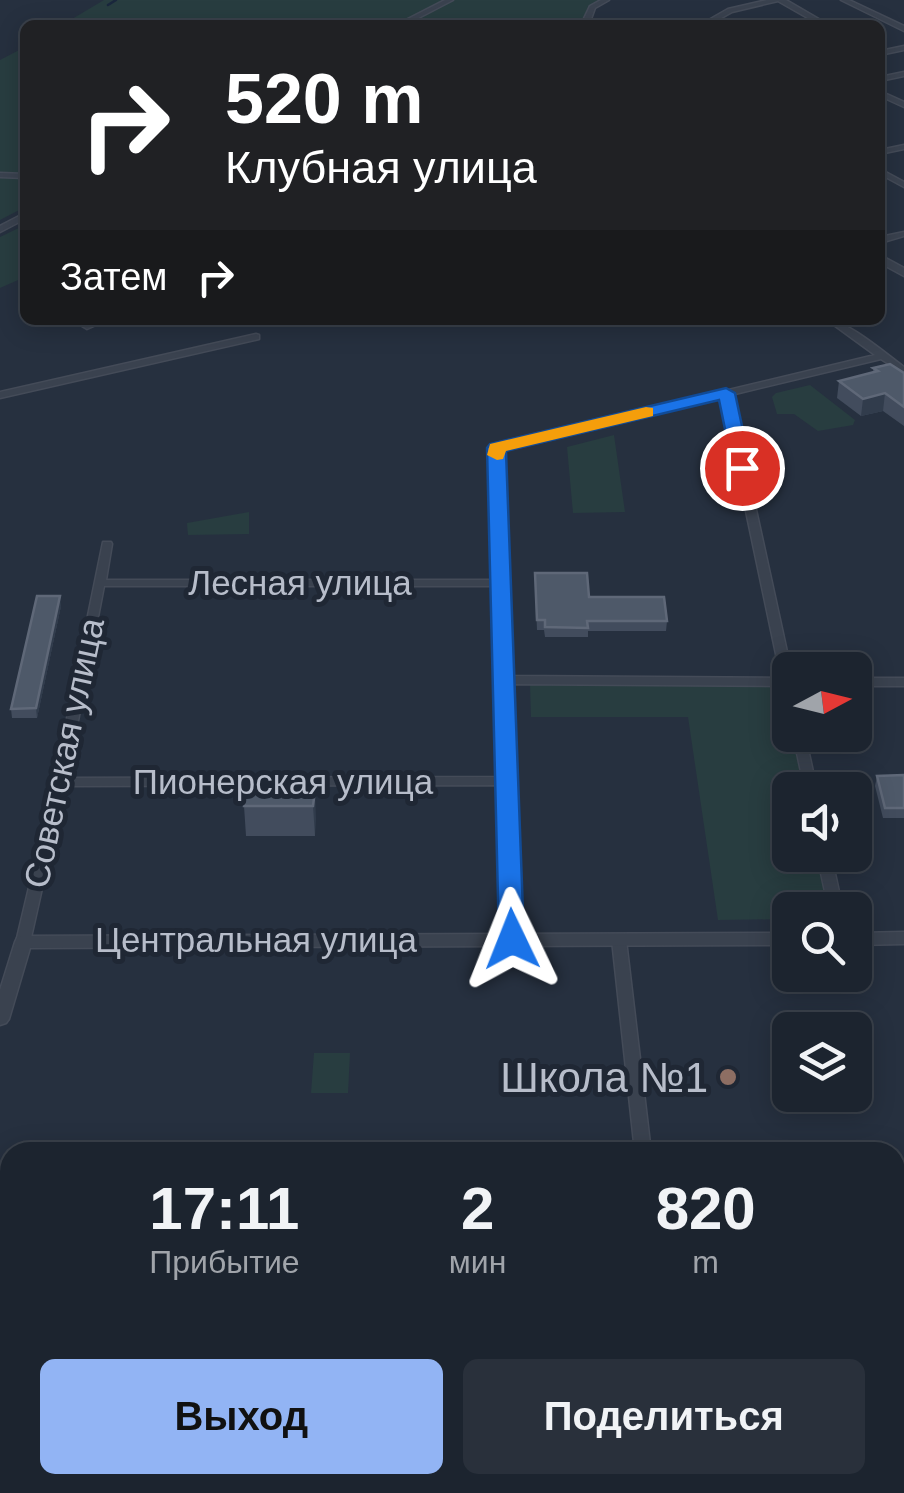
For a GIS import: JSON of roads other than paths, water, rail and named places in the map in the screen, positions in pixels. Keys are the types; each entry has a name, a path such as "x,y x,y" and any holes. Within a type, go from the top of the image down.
{"street":[{"path":"410,20 450,0"},
{"path":"586,20 592,7 606,0"},
{"path":"713,20 730,10 779,0 816,20"},
{"path":"844,0 904,29"},
{"path":"839,325 904,371"},
{"path":"0,395 256,337"},
{"path":"512,939 497,448 883,356"},
{"path":"726,393 782,652"},
{"name":"Советская улица","path":"0,1019 23,942 60,782 107,544"},
{"name":"Лесная улица","path":"100,583 501,583"},
{"path":"504,680 772,685"},
{"path":"872,682 904,682"},
{"name":"Пионерская улица","path":"60,782 507,782"},
{"path":"872,939 904,938"},
{"name":"Центральная улица","path":"23,942 772,939"},
{"path":"619,940 642,1142"}],"waterway":[{"path":"108,5 116,0"}],"place":[{"name":"Школа №1","path":"728,1077"}]}
